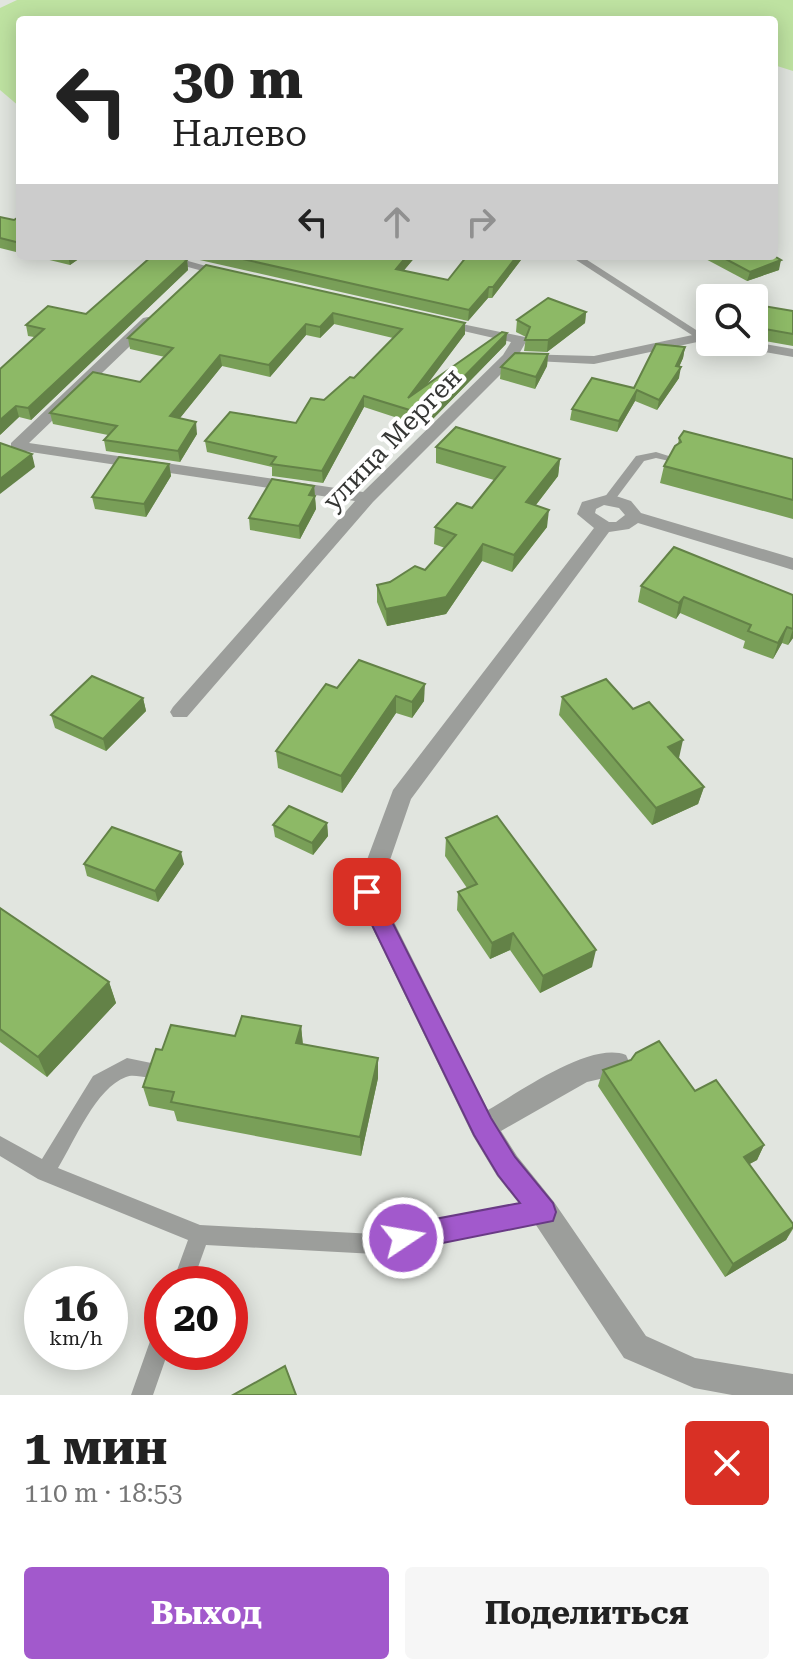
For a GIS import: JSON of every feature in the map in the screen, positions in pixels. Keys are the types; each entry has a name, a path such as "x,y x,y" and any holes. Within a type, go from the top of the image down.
{"street":[{"path":"164,260 198,273 249,278"},
{"path":"160,310 17,446 367,498"},
{"path":"430,319 520,340 509,358"},
{"path":"509,358 594,360 696,340"},
{"path":"768,349 793,353"},
{"name":"улица Мерген","path":"180,712 367,498 509,358"},
{"path":"610,498 631,508 634,516 629,523 618,528 604,527 586,514 588,506 596,500 610,498"},
{"path":"634,516 793,564"},
{"path":"604,527 401,796 367,892 483,1127 507,1166 544,1212 635,1347 694,1373 793,1390"},
{"path":"483,1127 582,1071 617,1064"}],"lane":[{"path":"581,260 696,332"},
{"path":"610,498 640,458 656,455 669,458"},
{"path":"45,1172 99,1082 127,1066 150,1070"},
{"path":"0,1145 45,1172 200,1235 375,1244 544,1212"},
{"path":"189,1266 200,1235"},
{"path":"142,1395 151,1370"}],"green space":[{"path":"17,0 793,0 793,71 778,66 778,16 16,16 16,104 0,90 0,8"}],"building":[{"path":"0,217 16,219 16,242 0,238"},
{"path":"147,260 187,260 28,408 16,406 0,420 0,369 44,329 26,325 48,306 86,314"},
{"path":"247,260 404,260 396,269 448,280 464,260 514,260 493,287 489,287 469,310"},
{"path":"728,260 781,260 750,272"},
{"path":"206,265 465,323 408,398 502,332 507,333 426,415 364,396 322,471 271,464 276,457 205,441 230,412 296,423 311,398 324,400 350,377 354,378 402,329 333,313 320,327 306,324 269,365 220,355 170,416 196,422 178,451 104,440 117,426 50,413 93,372 140,382 173,348 128,338"},
{"path":"548,298 586,312 548,340 525,340 530,327 517,320"},
{"path":"768,307 793,311 793,334 768,330"},
{"path":"656,344 685,347 676,366 681,367 659,400 637,390 619,421 572,409 592,378 634,388"},
{"path":"515,353 548,354 536,377 501,367"},
{"path":"456,427 560,459 526,502 549,510 514,555 483,544 446,597 386,609 377,585 390,582 415,566 425,570 456,535 435,527 457,503 472,508 505,467 436,447"},
{"path":"684,431 793,459 793,500 664,466 675,446 681,442 679,438"},
{"path":"0,443 32,454 0,479"},
{"path":"119,457 169,464 144,504 92,497"},
{"path":"272,479 314,486 309,495 315,496 299,526 249,518"},
{"path":"674,547 793,595 793,629 787,627 778,643 748,631 751,625 684,597 679,603 641,586"},
{"path":"359,660 425,684 412,702 396,696 341,776 276,751 326,684 337,688"},
{"path":"92,676 143,698 103,739 51,715"},
{"path":"606,679 633,709 649,702 683,740 668,747 704,787 656,808 562,697"},
{"path":"289,806 327,823 312,843 273,825"},
{"path":"497,816 596,950 543,976 513,933 492,943 458,892 477,884 446,838"},
{"path":"112,827 181,852 155,891 84,864"},
{"path":"0,908 109,982 38,1057 0,1029"},
{"path":"242,1016 301,1026 296,1043 378,1058 360,1137 171,1102 174,1092 143,1087 156,1049 162,1050 171,1025 235,1036"},
{"path":"659,1041 695,1091 716,1080 764,1145 744,1157 793,1224 793,1227 733,1264 603,1070 631,1060 636,1053"},
{"path":"285,1366 296,1395 233,1395"}],"route":[{"path":"367,892 483,1127 507,1166 544,1212 403,1238"}]}
